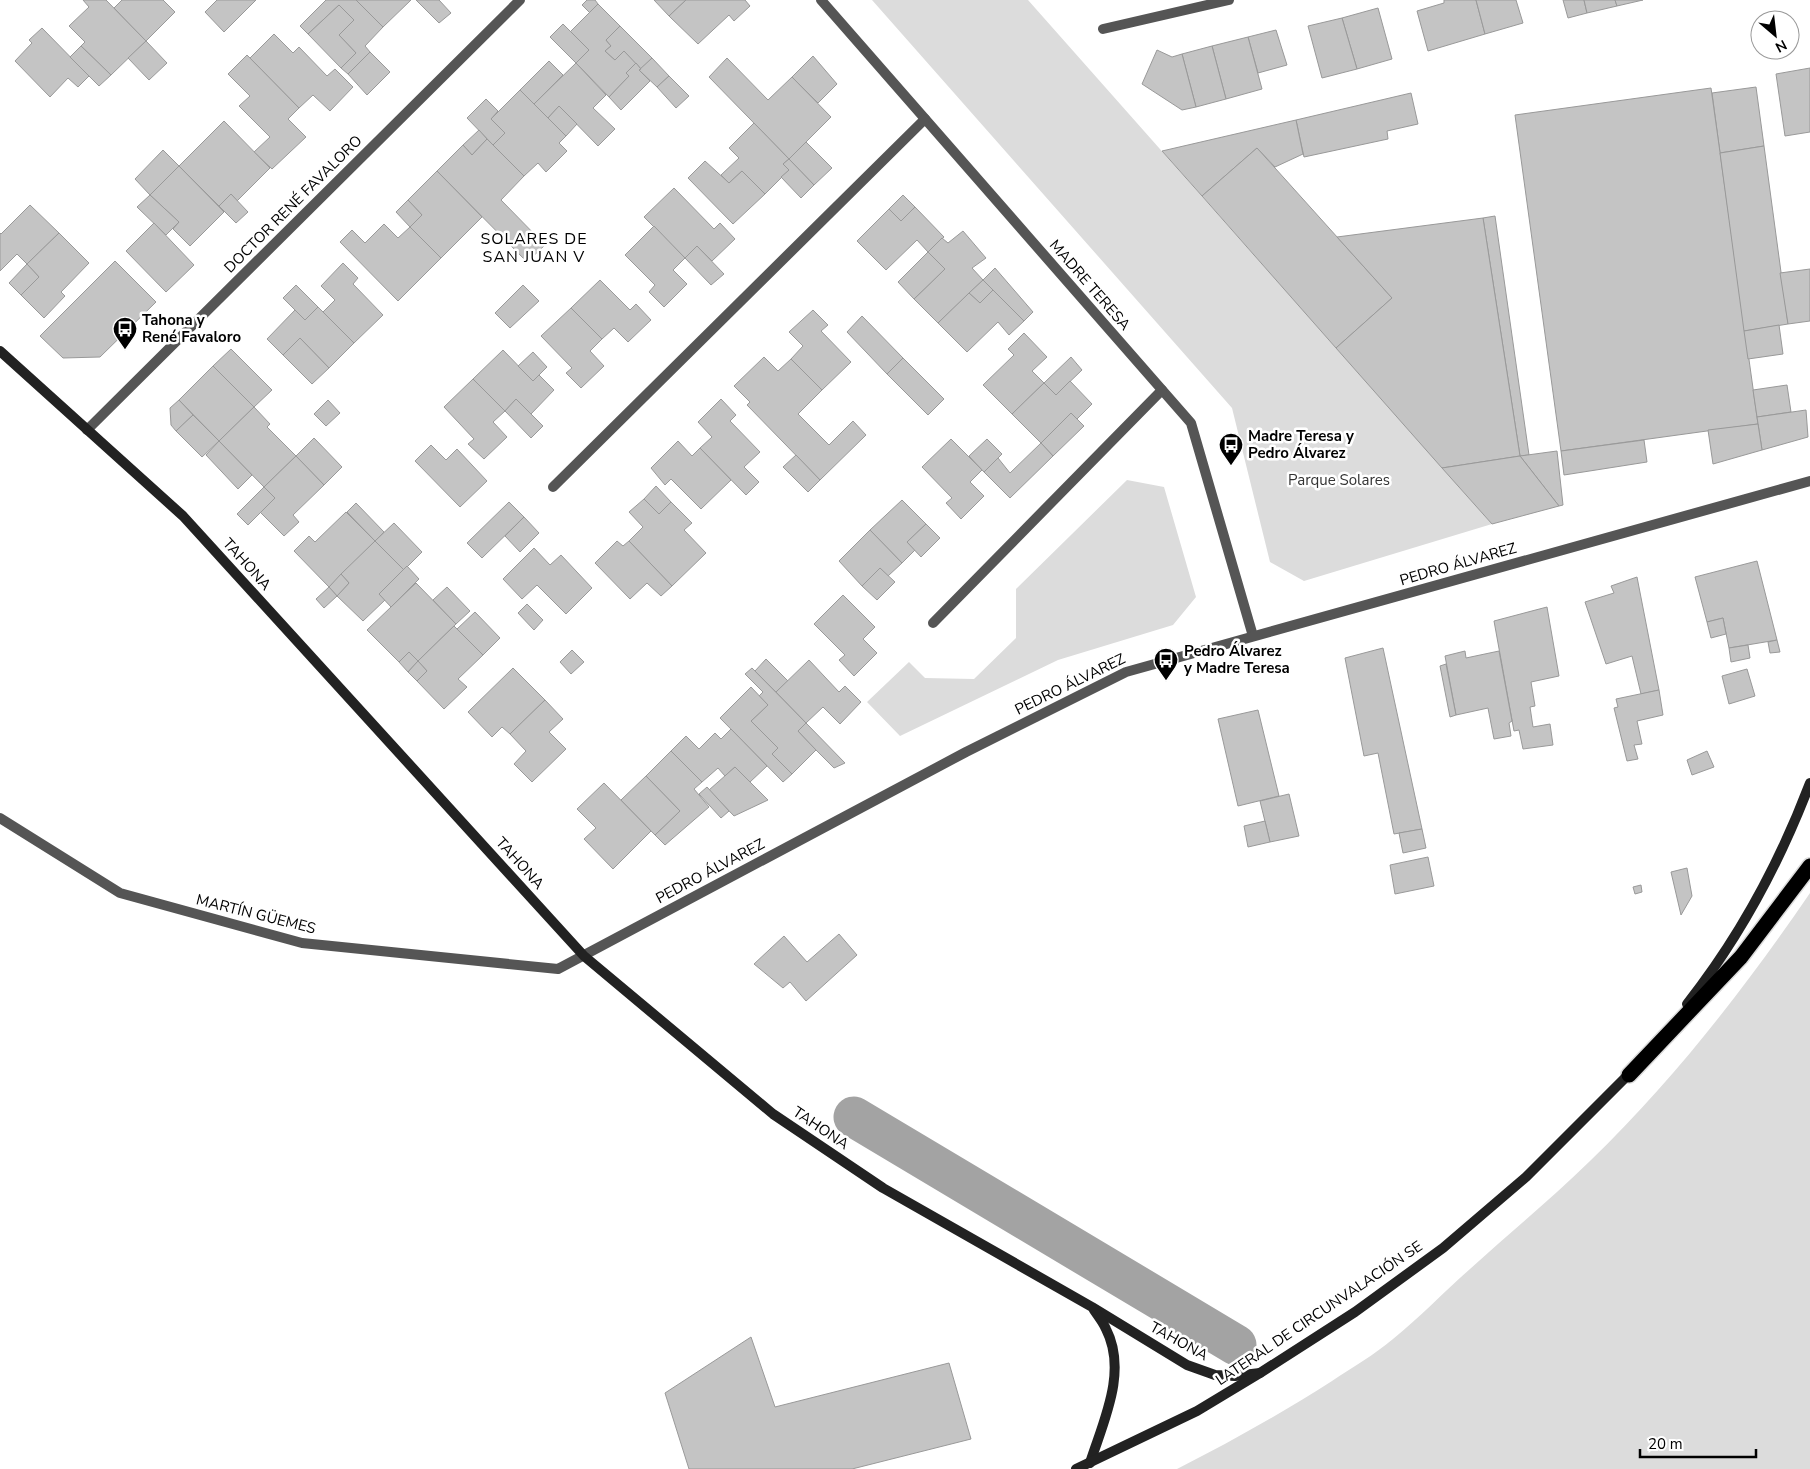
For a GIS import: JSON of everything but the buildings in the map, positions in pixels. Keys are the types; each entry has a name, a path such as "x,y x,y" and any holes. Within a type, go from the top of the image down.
{"highway":[{"path":"1629,1075 1741,956 1810,866"}],"street":[{"name":"DOCTOR RENÉ FAVALORO","path":"87,430 520,0"},
{"name":"MADRE TERESA","path":"820,0 1191,423 1253,636"},
{"path":"1103,29 1229,0"},
{"path":"553,487 925,119"},
{"name":"TAHONA","path":"0,351 182,516 584,956 773,1114 883,1188 1092,1307 1187,1365 1215,1375 1235,1376 1260,1373"},
{"path":"934,623 1162,390"},
{"name":"PEDRO ÁLVAREZ","path":"584,956 966,752 1126,672 1810,482"},
{"name":"LATERAL DE CIRCUNVALACIÓN SE","path":"1076,1469 1197,1411 1260,1373 1354,1312 1443,1248 1526,1177 1629,1075 1708,977 1763,889 1791,832 1810,783"},
{"name":"MARTÍN GÜEMES","path":"0,818 120,893 302,943 558,969 584,956"},
{"name":"TAHONA","path":"1090,1463 1111,1398 1115,1372 1114,1354 1107,1330 1092,1307"}],"green space":[{"name":"Parque Solares","path":"872,0 1028,0 1492,524 1304,581 1270,562 1232,408"},
{"path":"1127,480 1164,487 1196,597 1173,625 1058,660 900,736 867,702 909,662 925,678 974,679 1016,638 1016,589"},
{"path":"1810,893 1810,1469 1177,1469 1275,1416 1378,1350 1413,1322 1560,1189 1621,1130 1707,1033 1760,964"}],"waterway":[{"path":"854,1117 1236,1345"}],"place":[{"name":"Tahona y René Favaloro","path":"125,350"},
{"name":"Madre Teresa y Pedro Álvarez","path":"1231,466"},
{"name":"Pedro Álvarez y Madre Teresa","path":"1166,681"}],"district":[{"name":"SOLARES DE SAN JUAN V","path":"534,248"}]}
